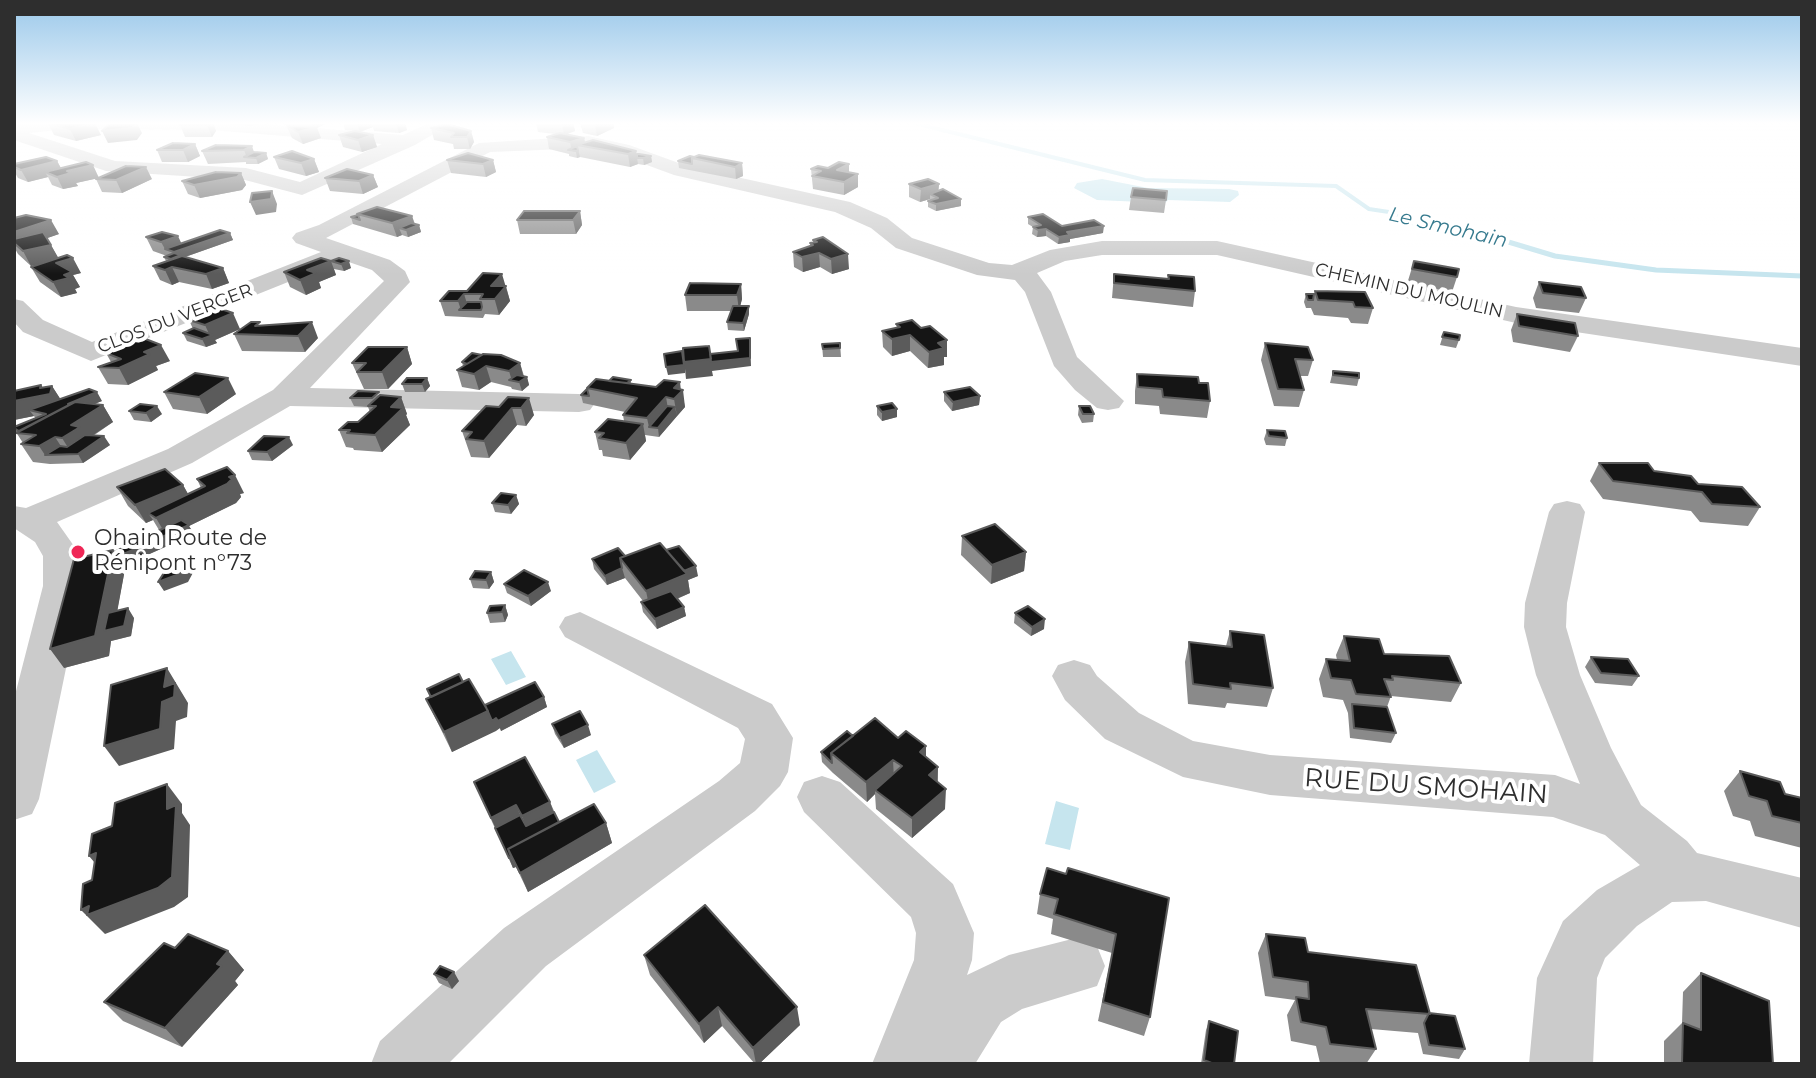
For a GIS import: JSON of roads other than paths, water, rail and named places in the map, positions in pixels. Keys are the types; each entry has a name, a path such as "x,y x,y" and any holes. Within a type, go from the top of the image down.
{"street":[{"path":"233,173 302,189 337,173"},
{"name":"CHEMIN DU MOULIN","path":"304,238 327,230 436,173"},
{"name":"CHEMIN DU MOULIN","path":"691,173 842,207 872,219 914,248 986,270 1019,272 1077,250 1217,248 1516,315 1802,357"},
{"path":"22,519 193,450 284,397 397,282 396,276 381,265 304,238 306,199 302,189"},
{"name":"CLOS DU VERGER","path":"14,307 33,326 91,352 343,252"},
{"path":"1019,272 1029,279 1038,292 1064,360 1086,384 1108,401"},
{"path":"284,397 579,403"},
{"path":"1567,512 1546,603 1545,627 1558,675 1587,748 1623,820 1668,857 1683,877"},
{"path":"14,799 63,586 62,556 50,535 22,519"},
{"path":"403,1064 525,947 737,796 763,772 769,738 755,716 580,627"},
{"name":"RUE DU SMOHAIN","path":"1074,676 1081,688 1122,726 1148,742 1204,764 1270,775 1555,796 1623,820"},
{"path":"822,797 933,902 945,933 943,960 904,1064"},
{"path":"1561,1064 1567,978 1583,940 1617,908 1666,878 1683,877 1706,877 1802,903"},
{"path":"943,1064 955,1033 980,1001 1009,984 1076,966"}],"water":[{"path":"1102,179 1148,188 1229,189 1238,191 1239,195 1230,202 1168,200 1165,203 1097,200 1074,188 1077,183"},
{"path":"511,651 526,677 506,685 491,659"},
{"path":"597,750 616,782 594,793 576,760"},
{"path":"1056,801 1079,808 1070,850 1045,844"}],"waterway":[{"name":"Le Smohain","path":"1118,173 1145,180 1336,186 1369,209 1389,212 1418,226 1447,229"},
{"name":"Le Smohain","path":"1441,228 1447,229"},
{"name":"Le Smohain","path":"1447,229 1463,230"},
{"name":"Le Smohain","path":"1447,229 1472,231 1555,256 1656,270 1802,276"}],"place":[{"name":"Ohain Route de Rénipont n°73","path":"78,552"}]}
